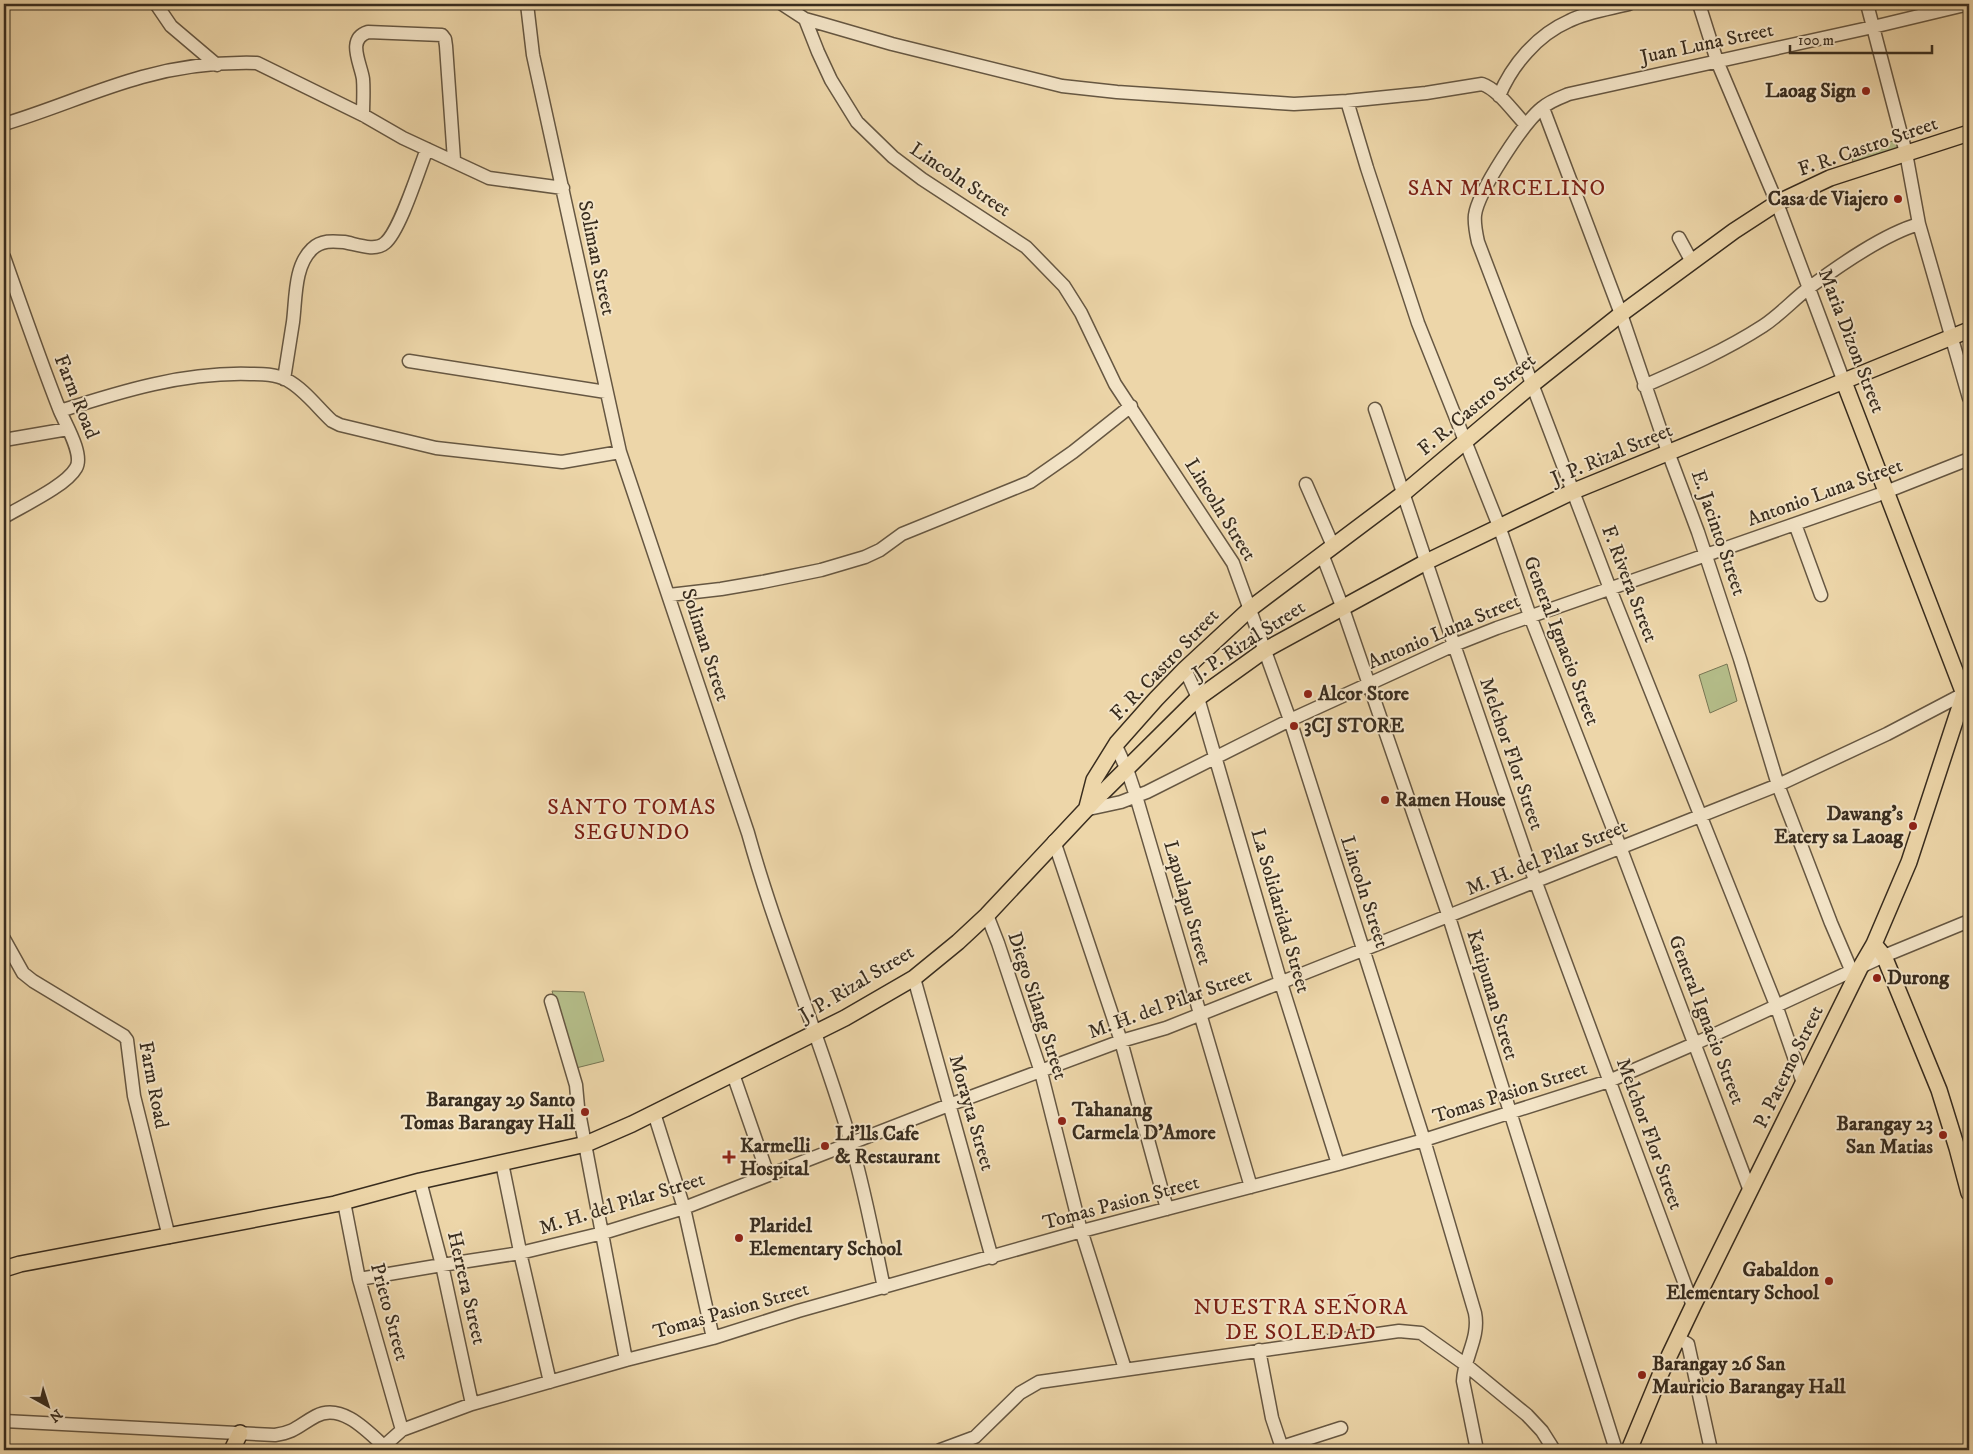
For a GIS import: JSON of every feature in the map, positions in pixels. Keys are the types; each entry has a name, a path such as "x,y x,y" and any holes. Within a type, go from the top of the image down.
{"main road":[{"name":"F. R. Castro Street","path":"1086,809 1094,780 1116,746 1156,699 1185,669 1251,608 1404,493 1533,384 1621,314 1777,203 1830,178 1969,133"},
{"name":"J. P. Rizal Street","path":"4,1269 20,1264 170,1237 344,1202 420,1181 586,1144 612,1134 816,1033 914,978 958,942 986,915 1054,841 1198,698 1265,650 1342,606 1426,562 1574,491 1969,330"},
{"name":"Maria Dizon Street","path":"1844,382 1966,692"},
{"name":"P. Paterno Street","path":"1630,1450 1693,1306 1803,1083 1856,970 1874,944 1918,836 1966,692"},
{"path":"1874,944 1884,956 1939,1090 1969,1193"},
{"path":"232,1450 244,1434"},
{"path":"242,1450 244,1434"}],"street":[{"path":"156,4 171,26 217,64"},
{"name":"Soliman Street","path":"527,4 533,55 563,188 582,286 620,452 669,595 758,869 816,1033 851,1143 867,1204 884,1288"},
{"path":"782,4 805,19 892,44 1062,86 1294,104 1426,93 1474,84 1488,86 1526,125"},
{"path":"1498,96 1507,78 1520,60 1558,27 1570,20 1629,4"},
{"name":"Maria Dizon Street","path":"1699,4 1717,61 1777,203 1844,382"},
{"path":"1867,4 1906,153 1919,224 1969,398"},
{"name":"Juan Luna Street","path":"1543,108 1554,100 1569,94 1969,4"},
{"name":"Lincoln Street","path":"805,19 831,80 857,122 894,157 922,179 1026,247 1056,276 1080,313 1115,384 1234,563 1290,720 1424,1140 1477,1320 1475,1337 1463,1381 1477,1450"},
{"path":"363,115 364,90 356,46 359,37 368,32 442,35 446,46 454,160"},
{"path":"4,124 144,76 217,64 257,63 363,115 403,138 454,160 489,178 563,188"},
{"name":"General Ignacio Street","path":"1347,101 1369,176 1418,323 1499,526 1530,616 1621,849 1750,1191"},
{"name":"F. Rivera Street","path":"1543,108 1526,125 1485,190 1476,214 1475,226 1478,242 1574,491 1609,589 1776,1005 1803,1083"},
{"name":"E. Jacinto Street","path":"1543,108 1621,314 1644,386 1698,532 1704,556 1740,659 1778,786 1831,924 1856,970"},
{"path":"284,379 298,277 304,259 313,248 324,242 345,242 373,247 386,242 403,213 427,149"},
{"path":"1644,386 1739,341 1776,317 1809,288 1882,240 1919,224"},
{"path":"1679,238 1692,262"},
{"name":"Farm Road","path":"4,257 60,411 79,455 76,468 57,486 4,518"},
{"path":"409,361 606,392"},
{"path":"60,411 129,389 183,378 225,373 266,375 284,379 297,387 332,421 340,425 436,448 562,462 620,452"},
{"path":"669,595 721,589 804,573 844,564 874,553 902,534 1030,482 1073,452 1131,406"},
{"name":"Melchor Flor Street","path":"1375,408 1536,883 1693,1306"},
{"path":"4,440 68,429"},
{"name":"Antonio Luna Street","path":"1086,809 1136,796 1290,720 1454,645 1530,616 1887,492 1969,459"},
{"name":"Katipunan Street","path":"1306,484 1342,606 1449,917 1616,1450"},
{"path":"1795,524 1821,595"},
{"name":"La Solidaridad Street","path":"1185,669 1198,698 1281,983 1338,1164"},
{"name":"M. H. del Pilar Street","path":"359,1279 442,1264 520,1254 684,1208 949,1105 1121,1041 1166,1028 1778,786 1887,734 1966,692"},
{"name":"Lapulapu Street","path":"1116,746 1127,768 1136,796 1251,1188"},
{"path":"1054,841 1121,1041 1167,1210"},
{"name":"Diego Silang Street","path":"986,915 998,943 1040,1072 1082,1231 1125,1369"},
{"name":"Tomas Pasion Street","path":"386,1448 402,1430 472,1404 626,1360 713,1338 798,1311 992,1258 1082,1231 1251,1188 1424,1140 1609,1080 1694,1044 1884,956 1969,921"},
{"name":"Farm Road","path":"4,939 23,973 124,1036 127,1040 134,1096 170,1237"},
{"name":"Morayta Street","path":"914,978 992,1258"},
{"path":"551,1001 576,1085 626,1360"},
{"path":"733,1074 768,1175"},
{"path":"654,1113 684,1208 713,1338"},
{"path":"502,1163 520,1254 550,1382"},
{"name":"Herrera Street","path":"420,1181 442,1264 472,1404"},
{"name":"Prieto Street","path":"344,1202 359,1279 402,1430"},
{"path":"940,1450 976,1437 1020,1393 1035,1384 1061,1378 1259,1350 1411,1331 1421,1333 1431,1339 1527,1414 1542,1431 1554,1450"},
{"path":"1678,1338 1688,1344 1711,1450"},
{"path":"1259,1350 1272,1418 1281,1445 1285,1446 1341,1428"},
{"path":"4,1421 275,1435 290,1433 322,1414 331,1412 342,1414 386,1448"}],"green space":[{"path":"1896,140 1899,151 1854,166 1851,154"},
{"path":"1727,664 1737,701 1710,713 1699,675"},
{"path":"552,991 584,992 604,1061 576,1068"}],"place":[{"name":"Laoag Sign","path":"1866,91"},
{"name":"Casa de Viajero","path":"1898,199"},
{"name":"Alcor Store","path":"1308,694"},
{"name":"3CJ STORE","path":"1294,726"},
{"name":"Ramen House","path":"1385,800"},
{"name":"Dawang's Eatery sa Laoag","path":"1913,826"},
{"name":"Durong","path":"1877,978"},
{"name":"Barangay 29 Santo Tomas Barangay Hall","path":"585,1112"},
{"name":"Tahanang Carmela D'Amore","path":"1062,1121"},
{"name":"Barangay 23 San Matias","path":"1943,1135"},
{"name":"Li'lls Cafe & Restaurant","path":"825,1146"},
{"name":"Karmelli Hospital","path":"729,1157"},
{"name":"Plaridel Elementary School","path":"739,1238"},
{"name":"Gabaldon Elementary School","path":"1829,1281"},
{"name":"Barangay 26 San Mauricio Barangay Hall","path":"1642,1375"}],"district":[{"name":"SAN MARCELINO","path":"1507,188"},
{"name":"SANTO TOMAS SEGUNDO","path":"632,820"},
{"name":"NUESTRA SEÑORA DE SOLEDAD","path":"1301,1320"}]}
